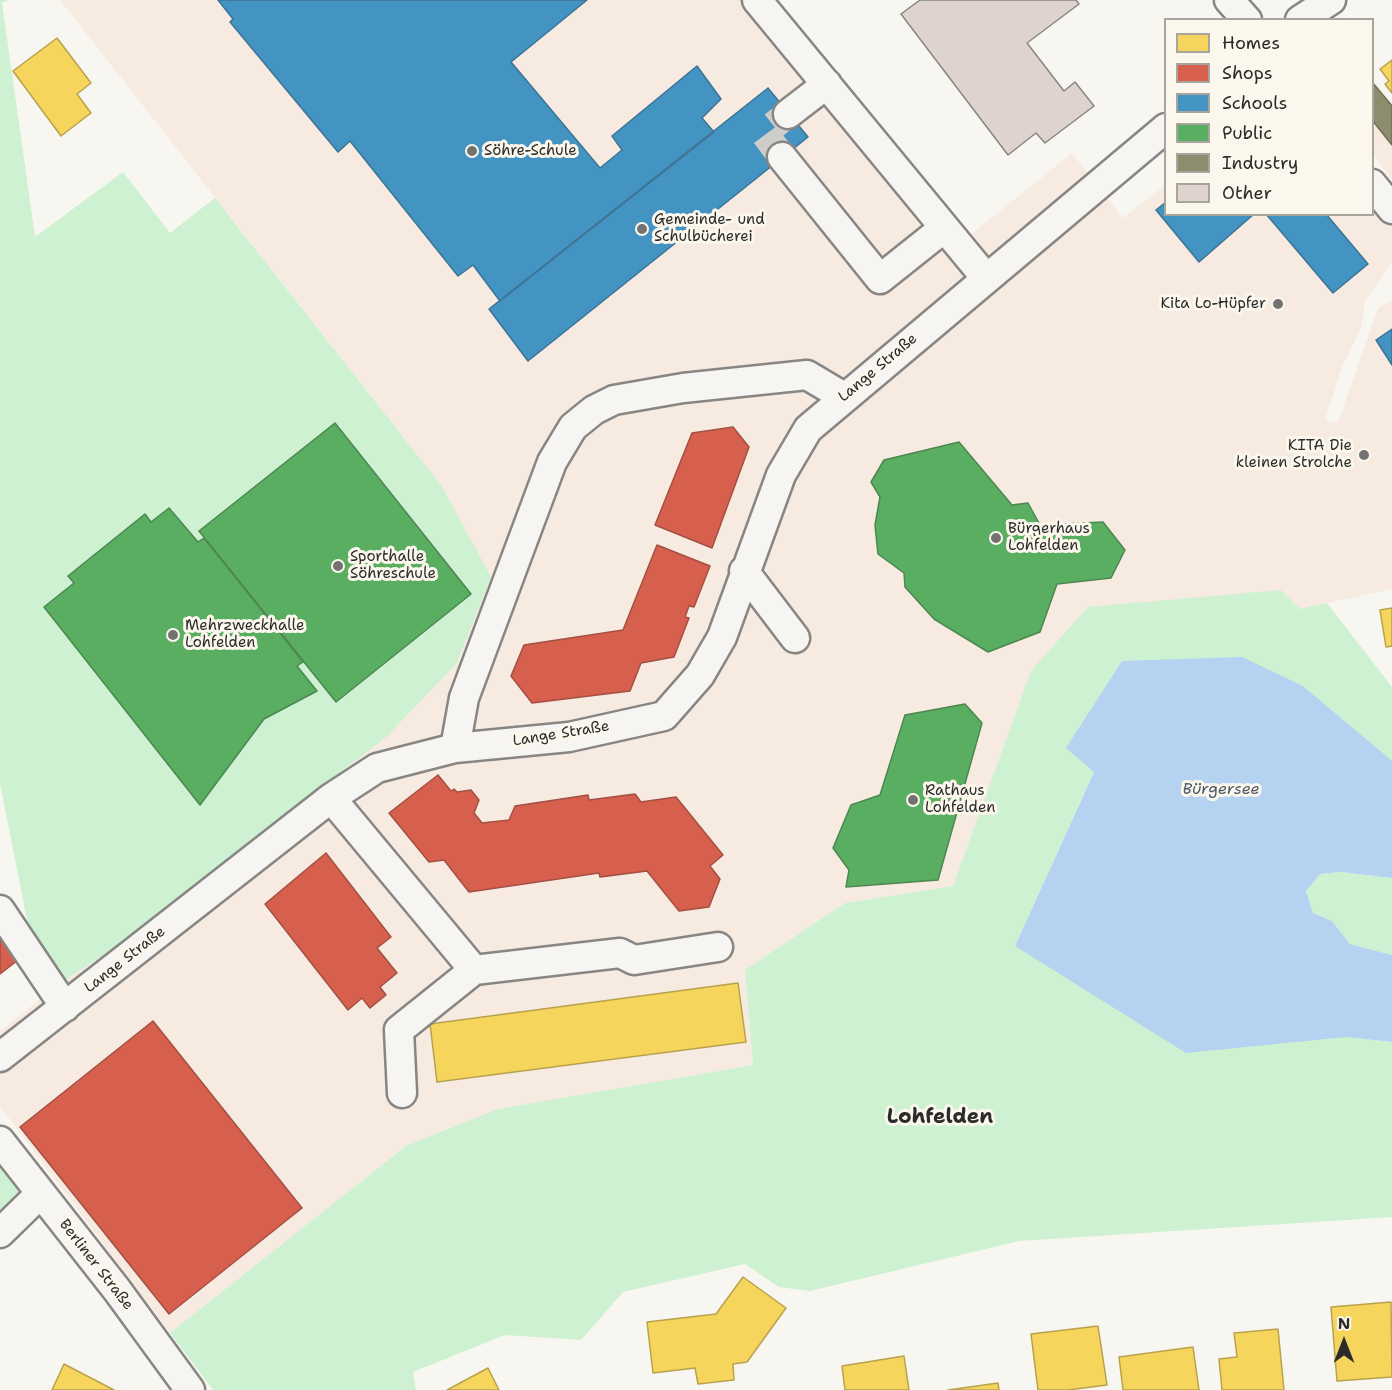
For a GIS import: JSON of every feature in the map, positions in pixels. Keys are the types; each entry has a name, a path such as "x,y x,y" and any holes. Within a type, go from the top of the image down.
{"street":[{"path":"758,0 986,278"},
{"path":"1229,0 1245,18"},
{"path":"1303,18 1331,0"},
{"path":"789,114 827,84"},
{"name":"Lange Straße","path":"0,1057 331,798 377,768 455,748 569,736 664,716 700,675 722,637 744,571 781,475 808,429 1164,130"},
{"path":"782,157 880,279 944,228"},
{"path":"1374,186 1392,209"},
{"path":"455,748 464,698 552,462 573,427 594,410 614,400 683,388 807,375 844,397"},
{"path":"744,571 795,638"},
{"path":"331,798 474,970"},
{"path":"0,910 65,1007"},
{"path":"402,1093 399,1030 474,970 620,953 634,960 718,947"},
{"name":"Berliner Straße","path":"0,1141 117,1290 181,1387"},
{"path":"0,1233 40,1193"}],"shaded area":[{"path":"60,0 771,0 964,240 1072,153 1123,218 1164,186 1164,216 1374,216 1374,204 1392,228 1392,262 1365,301 1361,328 1342,367 1325,420 1338,423 1378,308 1392,301 1392,589 1300,609 1281,590 1210,598 1031,671 953,886 845,903 745,970 753,1065 498,1109 406,1146 170,1333 0,1106 0,1031 62,982 104,955 385,738 441,485"},
{"path":"1374,81 1392,103 1392,180 1374,155"}],"green space":[{"path":"0,0 9,0 2,3 35,237 123,172 170,233 215,198 441,485 491,577 456,664 385,738 104,955 62,982 35,945 26,915 0,783"},
{"path":"1281,590 1300,609 1327,603 1392,687 1392,761 1357,734 1094,771 1015,946 1346,1037 1392,1042 1392,1217 1019,1241 810,1291 779,1287 745,1264 623,1292 581,1340 505,1335 413,1372 416,1390 213,1390 170,1333 406,1146 498,1109 753,1065 745,970 845,903 953,886 1031,671 1088,607"},
{"path":"1341,872 1392,878 1392,955 1350,944 1332,921 1313,913 1306,891 1320,874"},
{"path":"0,1166 24,1195 0,1220"}],"water":[{"name":"Bürgersee","path":"1242,657 1303,686 1392,761 1392,878 1341,872 1320,874 1306,891 1313,913 1332,921 1350,944 1392,955 1392,1042 1346,1037 1186,1053 1015,946 1094,772 1066,748 1122,661"}],"building: Homes":[{"path":"57,38 91,83 77,94 91,113 61,136 13,71"},
{"path":"1392,60 1392,93 1385,84 1389,81 1380,69"},
{"path":"1392,608 1392,646 1386,647 1380,610"},
{"path":"738,983 746,1042 437,1082 430,1024"},
{"path":"743,1277 786,1308 747,1362 733,1364 734,1380 698,1384 695,1368 653,1373 647,1322 716,1314"},
{"path":"1391,1302 1392,1377 1337,1381 1331,1307"},
{"path":"1098,1326 1107,1385 1068,1390 1038,1390 1031,1334"},
{"path":"1278,1329 1284,1390 1222,1390 1219,1359 1237,1357 1234,1333"},
{"path":"1193,1347 1199,1390 1123,1390 1119,1357"},
{"path":"904,1356 909,1390 845,1390 842,1366"},
{"path":"64,1364 114,1390 52,1390"},
{"path":"488,1368 499,1390 447,1390"},
{"path":"998,1383 999,1390 948,1390"}],"building: Shops":[{"path":"733,427 749,447 712,548 655,525 692,433"},
{"path":"657,545 710,566 694,607 689,606 685,617 689,618 674,657 641,663 630,691 532,703 511,676 524,645 623,630"},
{"path":"438,775 451,791 454,789 457,792 471,790 479,800 474,813 482,823 509,820 515,806 588,795 589,800 635,794 641,802 676,797 723,855 710,866 720,879 709,907 679,911 647,871 600,877 599,873 469,892 444,860 429,862 389,813"},
{"path":"326,853 391,937 377,948 397,973 380,987 386,995 370,1008 362,998 348,1010 265,904"},
{"path":"0,929 22,957 0,974"},
{"path":"153,1021 302,1208 169,1314 20,1127"}],"building: Schools":[{"name":"Söhre-Schule","path":"218,0 587,0 511,62 600,168 622,150 612,136 697,66 721,99 702,118 714,132 500,301 473,265 458,276 350,141 338,152 230,22 233,19"},
{"name":"Gemeinde- und Schulbücherei","path":"768,88 808,137 528,361 489,309"},
{"path":"1164,204 1164,216 1252,216 1199,262 1156,210"},
{"path":"1268,216 1328,216 1368,264 1333,293"},
{"path":"1392,329 1392,365 1376,340"}],"building: Public":[{"name":"Sporthalle Söhreschule","path":"335,423 471,594 336,702 199,531"},
{"name":"Bürgerhaus Lohfelden","path":"959,442 1012,505 1028,503 1040,525 1103,522 1125,550 1111,578 1057,584 1040,632 988,652 934,619 905,587 904,573 878,554 875,525 880,497 871,482 884,460"},
{"name":"Mehrzweckhalle Lohfelden","path":"169,508 198,542 204,538 303,662 297,666 317,691 264,719 200,805 44,607 74,583 68,576 145,514 151,522"},
{"name":"Rathaus Lohfelden","path":"965,704 982,723 938,880 846,887 849,870 833,848 851,805 880,795 905,715"}],"building: Industry":[{"path":"1374,84 1392,106 1392,145 1374,122"}],"building: Other":[{"path":"920,0 1076,0 1079,4 1027,43 1064,91 1075,82 1094,106 1045,143 1036,133 1008,155 901,14"}],"tunnel":[{"path":"782,157 764,133 788,114"}],"place":[{"name":"Söhre-Schule","path":"472,151"},
{"name":"Gemeinde- und Schulbücherei","path":"642,229"},
{"name":"Kita Lo-Hüpfer","path":"1278,304"},
{"name":"KITA Die kleinen Strolche","path":"1364,455"},
{"name":"Bürgerhaus Lohfelden","path":"996,538"},
{"name":"Sporthalle Söhreschule","path":"338,566"},
{"name":"Mehrzweckhalle Lohfelden","path":"173,635"},
{"name":"Rathaus Lohfelden","path":"913,800"}],"district":[{"name":"Lohfelden","path":"940,1118"}]}
